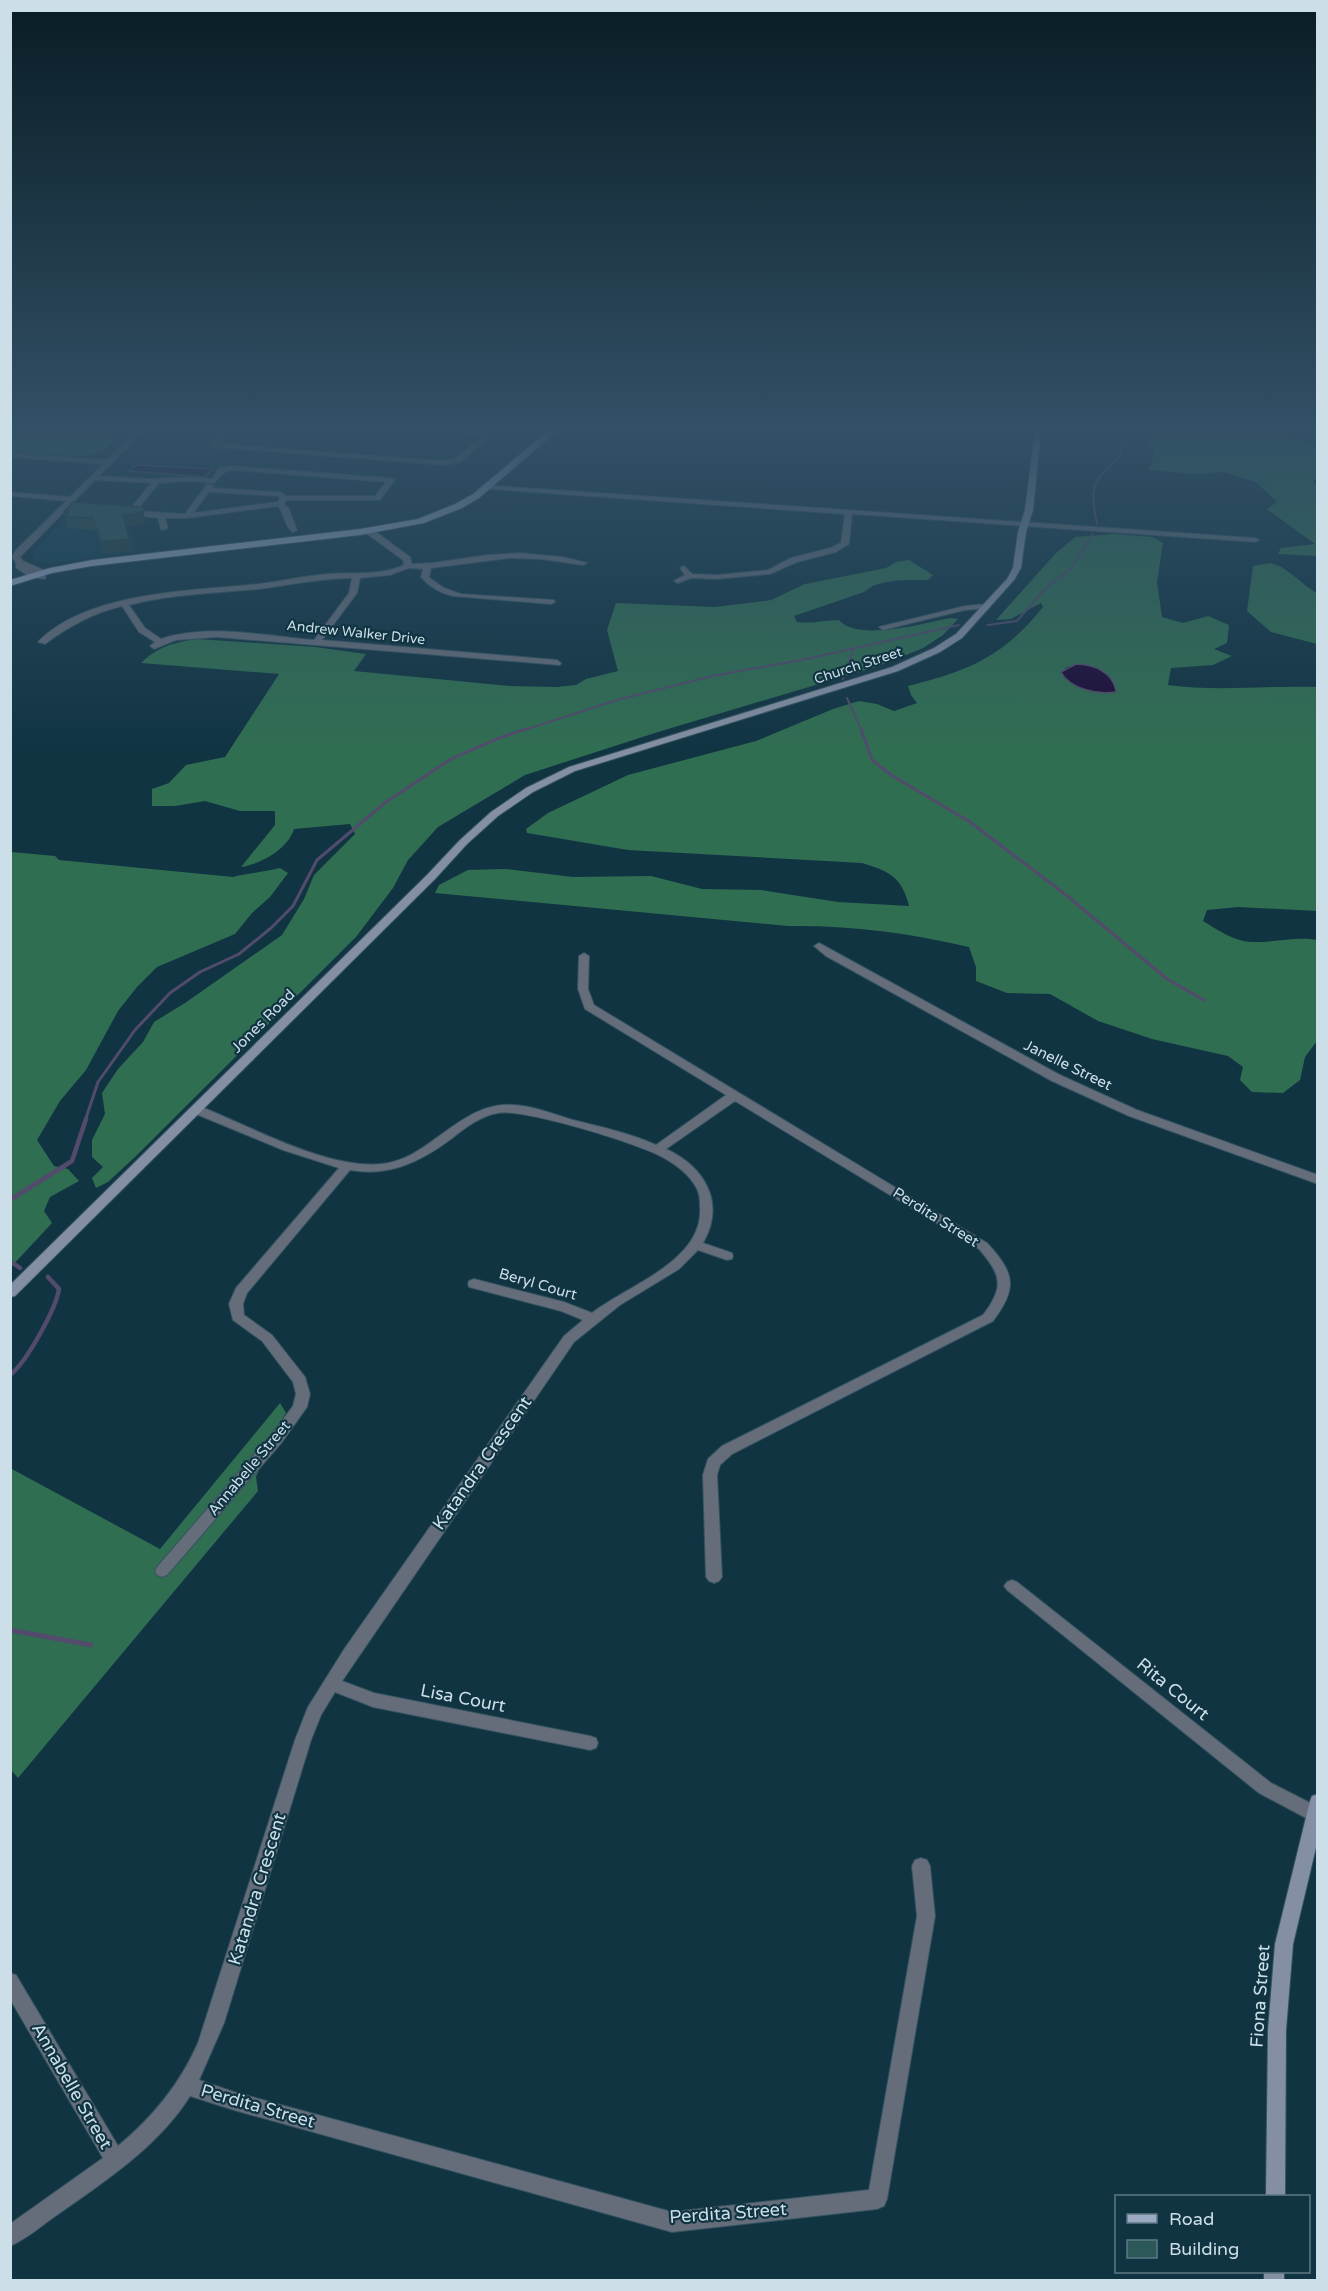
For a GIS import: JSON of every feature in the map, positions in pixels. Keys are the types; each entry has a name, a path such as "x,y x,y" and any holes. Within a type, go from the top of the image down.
{"main road":[{"path":"10,583 94,562 310,538"},
{"path":"10,588 39,575"}],"street":[{"path":"33,538 16,558 20,562 19,566 39,575"},
{"path":"378,538 407,559 408,566"},
{"path":"678,581 690,576 717,577 770,572 794,560 840,547 845,544 847,538"},
{"name":"Church Street","path":"544,781 605,757 906,665 938,650 959,636 1010,580 1017,568 1022,538"},
{"path":"1225,538 1255,540"},
{"path":"42,642 53,632 111,606 201,589 249,587 332,576 394,572 408,566 427,567 501,555 562,559 583,563"},
{"path":"427,567 425,577 430,584 449,593 461,596 551,602"},
{"path":"684,568 690,576"},
{"path":"317,641 353,593 357,575"},
{"name":"Andrew Walker Drive","path":"124,604 141,630 157,644 217,634 557,663"},
{"path":"883,627 964,608 986,606"},
{"name":"Jones Road","path":"10,1293 414,893 483,821 508,802 544,781"},
{"name":"Janelle Street","path":"819,946 1056,1078 1133,1113 1317,1180"},
{"name":"Perdita Street","path":"584,956 583,989 589,1007 983,1246 999,1262 1006,1287 1000,1303 988,1318 727,1450 713,1463 710,1475 714,1577"},
{"path":"658,1149 735,1095"},
{"name":"Katandra Crescent","path":"10,2236 115,2160 166,2114 202,2057 215,2023 303,1740 314,1712 331,1684 569,1339 592,1318 682,1261 696,1245 706,1228 708,1205 702,1187 685,1166 658,1149 631,1139 507,1107 484,1111 427,1153 382,1168 346,1166 195,1109"},
{"name":"Annabelle Street","path":"162,1571 277,1438 300,1407 303,1394 300,1381 267,1338 238,1317 236,1304 241,1291 346,1166"},
{"path":"696,1245 727,1256"},
{"name":"Beryl Court","path":"474,1284 564,1307 592,1318"},
{"name":"Rita Court","path":"1012,1586 1265,1788 1316,1808"},
{"name":"Lisa Court","path":"331,1684 373,1700 590,1743"},
{"name":"Fiona Street","path":"1275,2195 1280,1986 1284,1944 1316,1808"},
{"name":"Perdita Street","path":"186,2085 234,2101 672,2222 877,2199 926,1916 921,1866"},
{"name":"Annabelle Street","path":"10,1982 115,2160"}],"shaded area":[{"path":"46,538 133,538 136,551 50,564 33,559 34,551"},
{"path":"1076,664 1102,671 1111,680 1116,692 1101,693 1085,690 1071,683 1061,672"}],"green space":[{"path":"1074,538 1154,538 1163,543 1157,582 1162,617 1183,623 1208,616 1229,625 1227,643 1214,649 1232,656 1213,665 1171,668 1168,685 1205,688 1317,687 1317,911 1238,907 1207,910 1203,921 1244,941 1317,940 1317,1041 1305,1057 1300,1080 1283,1093 1252,1092 1240,1080 1243,1067 1228,1056 1152,1039 1098,1021 1050,994 1007,993 976,981 976,967 969,947 902,934 857,929 788,926 435,893 439,885 468,870 505,869 573,877 651,876 702,889 761,890 838,902 909,906 902,888 893,877 887,872 862,863 628,850 527,833 526,829 548,813 628,775 756,741 833,709 859,701 877,704 894,711 917,703 908,686 967,668 983,660 999,650 1028,624 1043,607 1041,603 1011,619 996,620 1055,554","holes":["1076,664 1094,668 1108,676 1115,686 1088,688 1064,678 1065,668"]},
{"path":"1307,538 1317,538 1317,556 1278,554 1281,548 1315,544"},
{"path":"909,560 933,575 928,580 878,584 864,592 794,616 797,622 808,623 839,620 860,630 892,629 950,618 958,619 943,635 923,648 879,666 658,732 525,775 438,827 408,860 393,888 356,937 135,1157 108,1182 96,1188 92,1178 103,1167 92,1157 92,1140 105,1114 102,1093 118,1069 143,1042 154,1022 282,935 304,899 314,875 355,834 350,824 294,829 280,849 257,863 241,867 275,825 275,811 240,811 205,801 175,806 152,806 152,789 169,783 186,765 225,757 279,674 141,663 147,657 167,646 197,639 315,647 366,654 354,671 510,686 576,685 586,679 618,671 607,630 616,603 715,607 771,600 805,584 886,568 896,562"},
{"path":"1270,563 1283,568 1317,593 1317,644 1271,632 1247,611 1253,566"},
{"path":"11,852 55,856 59,860 233,877 280,868 288,873 270,897 252,913 235,934 157,967 118,1011 86,1070 60,1101 37,1140 54,1166 68,1169 79,1181 50,1197 44,1211 52,1223 11,1267"},
{"path":"280,1403 286,1413 256,1477 258,1491 18,1778 10,1769 10,1468 160,1549"}],"building":[{"path":"100,538 129,539 101,542"}],"waterway":[{"path":"988,625 1017,621 1043,591 1071,568 1090,538"},
{"path":"854,648 959,625"},
{"path":"521,731 617,700 717,675 854,648"},
{"path":"843,679 854,648"},
{"path":"847,698 862,731"},
{"path":"85,1121 98,1082 135,1030 170,993 200,972 239,954 271,928 293,906 317,860 386,802 451,759 526,729"},
{"path":"861,729 872,760 891,775 970,822 1066,895 1167,979 1204,1000"},
{"path":"10,1200 72,1161 86,1119"},
{"path":"10,1261 20,1268"},
{"path":"10,1375 32,1348 57,1298 59,1289 48,1277"},
{"path":"10,1630 91,1645"}]}
